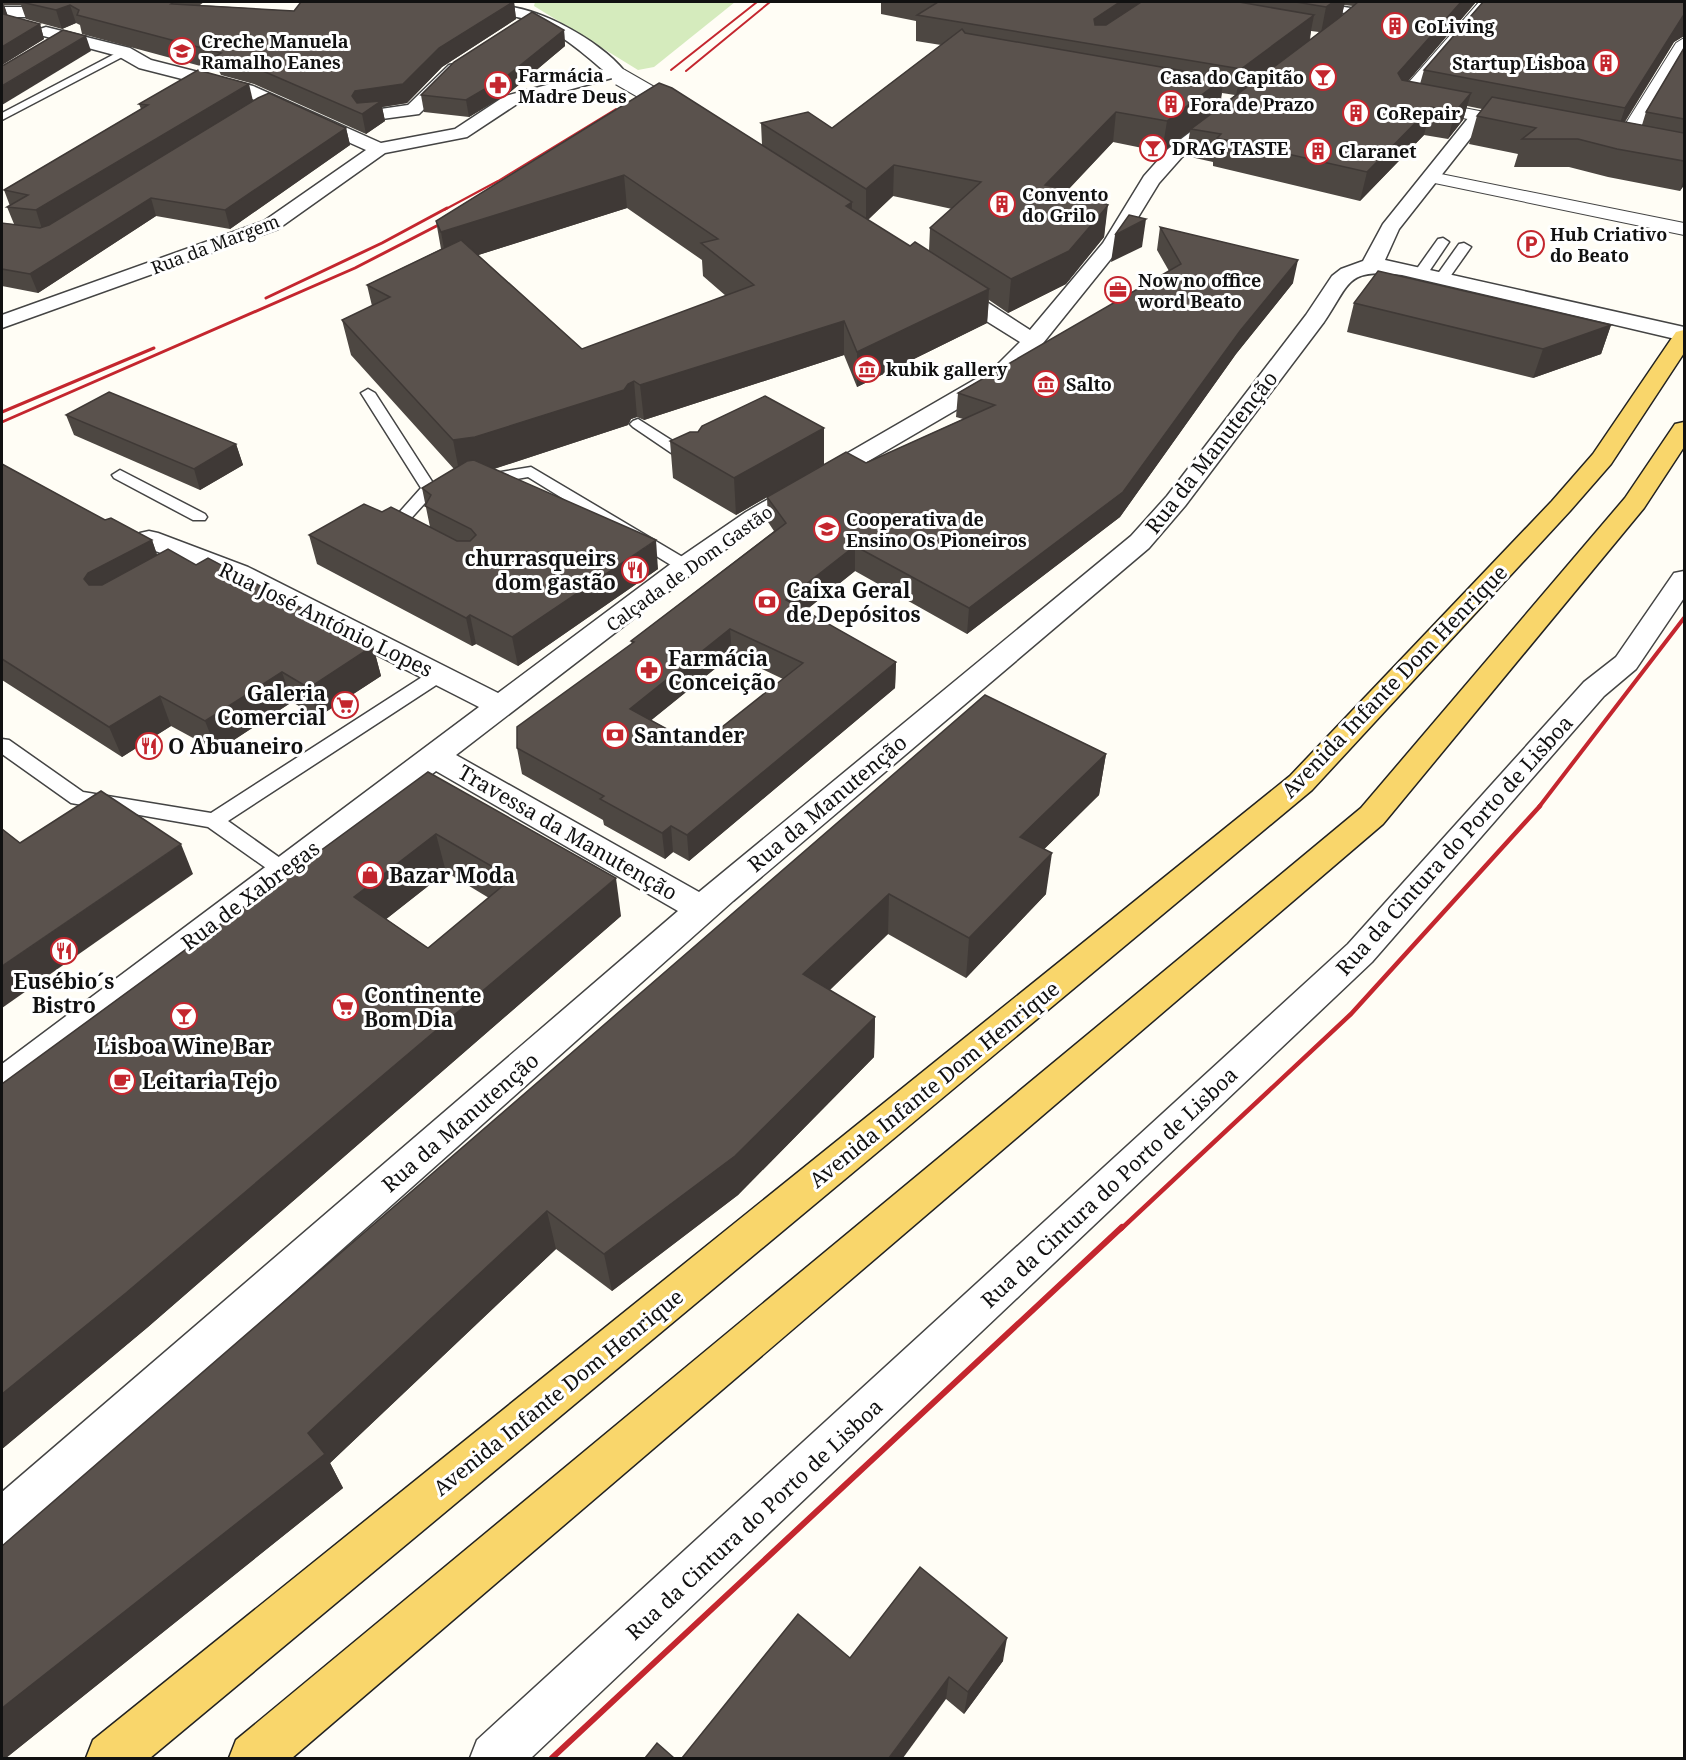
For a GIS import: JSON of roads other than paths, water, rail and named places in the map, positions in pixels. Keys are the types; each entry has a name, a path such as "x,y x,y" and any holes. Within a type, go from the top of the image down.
{"main road":[{"name":"Avenida Infante Dom Henrique","path":"111,1758 1301,783 1562,506 1602,459 1684,335"},
{"path":"254,1758 1372,816 1635,502 1684,429"}],"street":[{"path":"1487,2 1402,100 1534,127"},
{"path":"1337,29 1363,7"},
{"path":"2,12 81,19 64,37 44,49"},
{"path":"460,12 523,15 550,25 582,45 618,75 694,121"},
{"path":"2,21 124,52 145,64 247,90 379,149"},
{"path":"1622,144 1684,43"},
{"path":"367,116 413,110 449,73 471,58"},
{"name":"Rua da Margem","path":"2,322 271,225 379,149 461,133 511,100 618,75"},
{"name":"Calçada de Dom Gastão","path":"500,706 685,566 755,517 1001,374 1033,341 1111,246 1151,180 1164,165 1187,143 1240,104 1216,99"},
{"path":"246,114 274,101"},
{"path":"1371,267 1390,228 1479,116"},
{"path":"1600,140 1643,148"},
{"path":"1431,177 1684,229"},
{"name":"Rua da Manutenção","path":"2,1522 702,909 1140,542 1176,501 1316,317 1326,296 1341,276 1355,269 1389,267 1684,335"},
{"path":"930,276 1033,341"},
{"name":"Rua José António Lopes","path":"149,539 188,563 238,573 500,706"},
{"name":"Rua da Cintura do Porto de Lisboa","path":"495,1758 632,1634 1360,953 1594,688 1626,663 1684,579"},
{"name":"Rua de Xabregas","path":"2,1084 500,706"},
{"name":"Travessa da Manutenção","path":"434,756 702,909"}],"lane":[{"path":"1296,2 1363,7"},
{"path":"2,117 124,52"},
{"path":"1421,273 1443,242"},
{"path":"1442,278 1464,247"},
{"path":"368,393 429,489"},
{"path":"638,424 695,463"},
{"path":"428,541 396,525 429,489 531,472 685,566"},
{"path":"120,475 199,517"},
{"path":"214,821 440,674"},
{"path":"2,745 78,798 214,821 283,870"}],"railway":[{"path":"671,70 757,2"},
{"path":"686,71 770,2"},
{"path":"444,210 498,181 616,109"},
{"path":"266,298 382,243 447,208"},
{"path":"2,422 355,268 452,218"},
{"path":"2,412 154,348"},
{"path":"1539,807 1684,618"},
{"path":"1121,1229 1351,1014 1540,806"},
{"path":"552,1758 1122,1227"}],"place":[{"name":"CoLiving","path":"1395,26"},
{"name":"Creche Manuela Ramalho Eanes","path":"182,51"},
{"name":"Startup Lisboa","path":"1606,63"},
{"name":"Casa do Capitão","path":"1323,77"},
{"name":"Farmácia Madre Deus","path":"498,85"},
{"name":"Fora de Prazo","path":"1171,104"},
{"name":"CoRepair","path":"1356,113"},
{"name":"DRAG TASTE","path":"1153,148"},
{"name":"Claranet","path":"1318,151"},
{"name":"Convento do Grilo","path":"1002,204"},
{"name":"Hub Criativo do Beato","path":"1531,244"},
{"name":"Now no office word Beato","path":"1118,290"},
{"name":"kubik gallery","path":"867,369"},
{"name":"Salto","path":"1046,384"},
{"name":"Cooperativa de Ensino Os Pioneiros","path":"827,529"},
{"name":"churrasqueirs dom gastão","path":"635,570"},
{"name":"Caixa Geral de Depósitos","path":"767,602"},
{"name":"Farmácia Conceição","path":"649,670"},
{"name":"Galeria Comercial","path":"345,705"},
{"name":"Santander","path":"615,735"},
{"name":"O Abuaneiro","path":"149,746"},
{"name":"Bazar Moda","path":"370,875"},
{"name":"Eusébio´s Bistro","path":"64,951"},
{"name":"Continente Bom Dia","path":"345,1007"},
{"name":"Lisboa Wine Bar","path":"184,1016"},
{"name":"Leitaria Tejo","path":"122,1081"}]}
